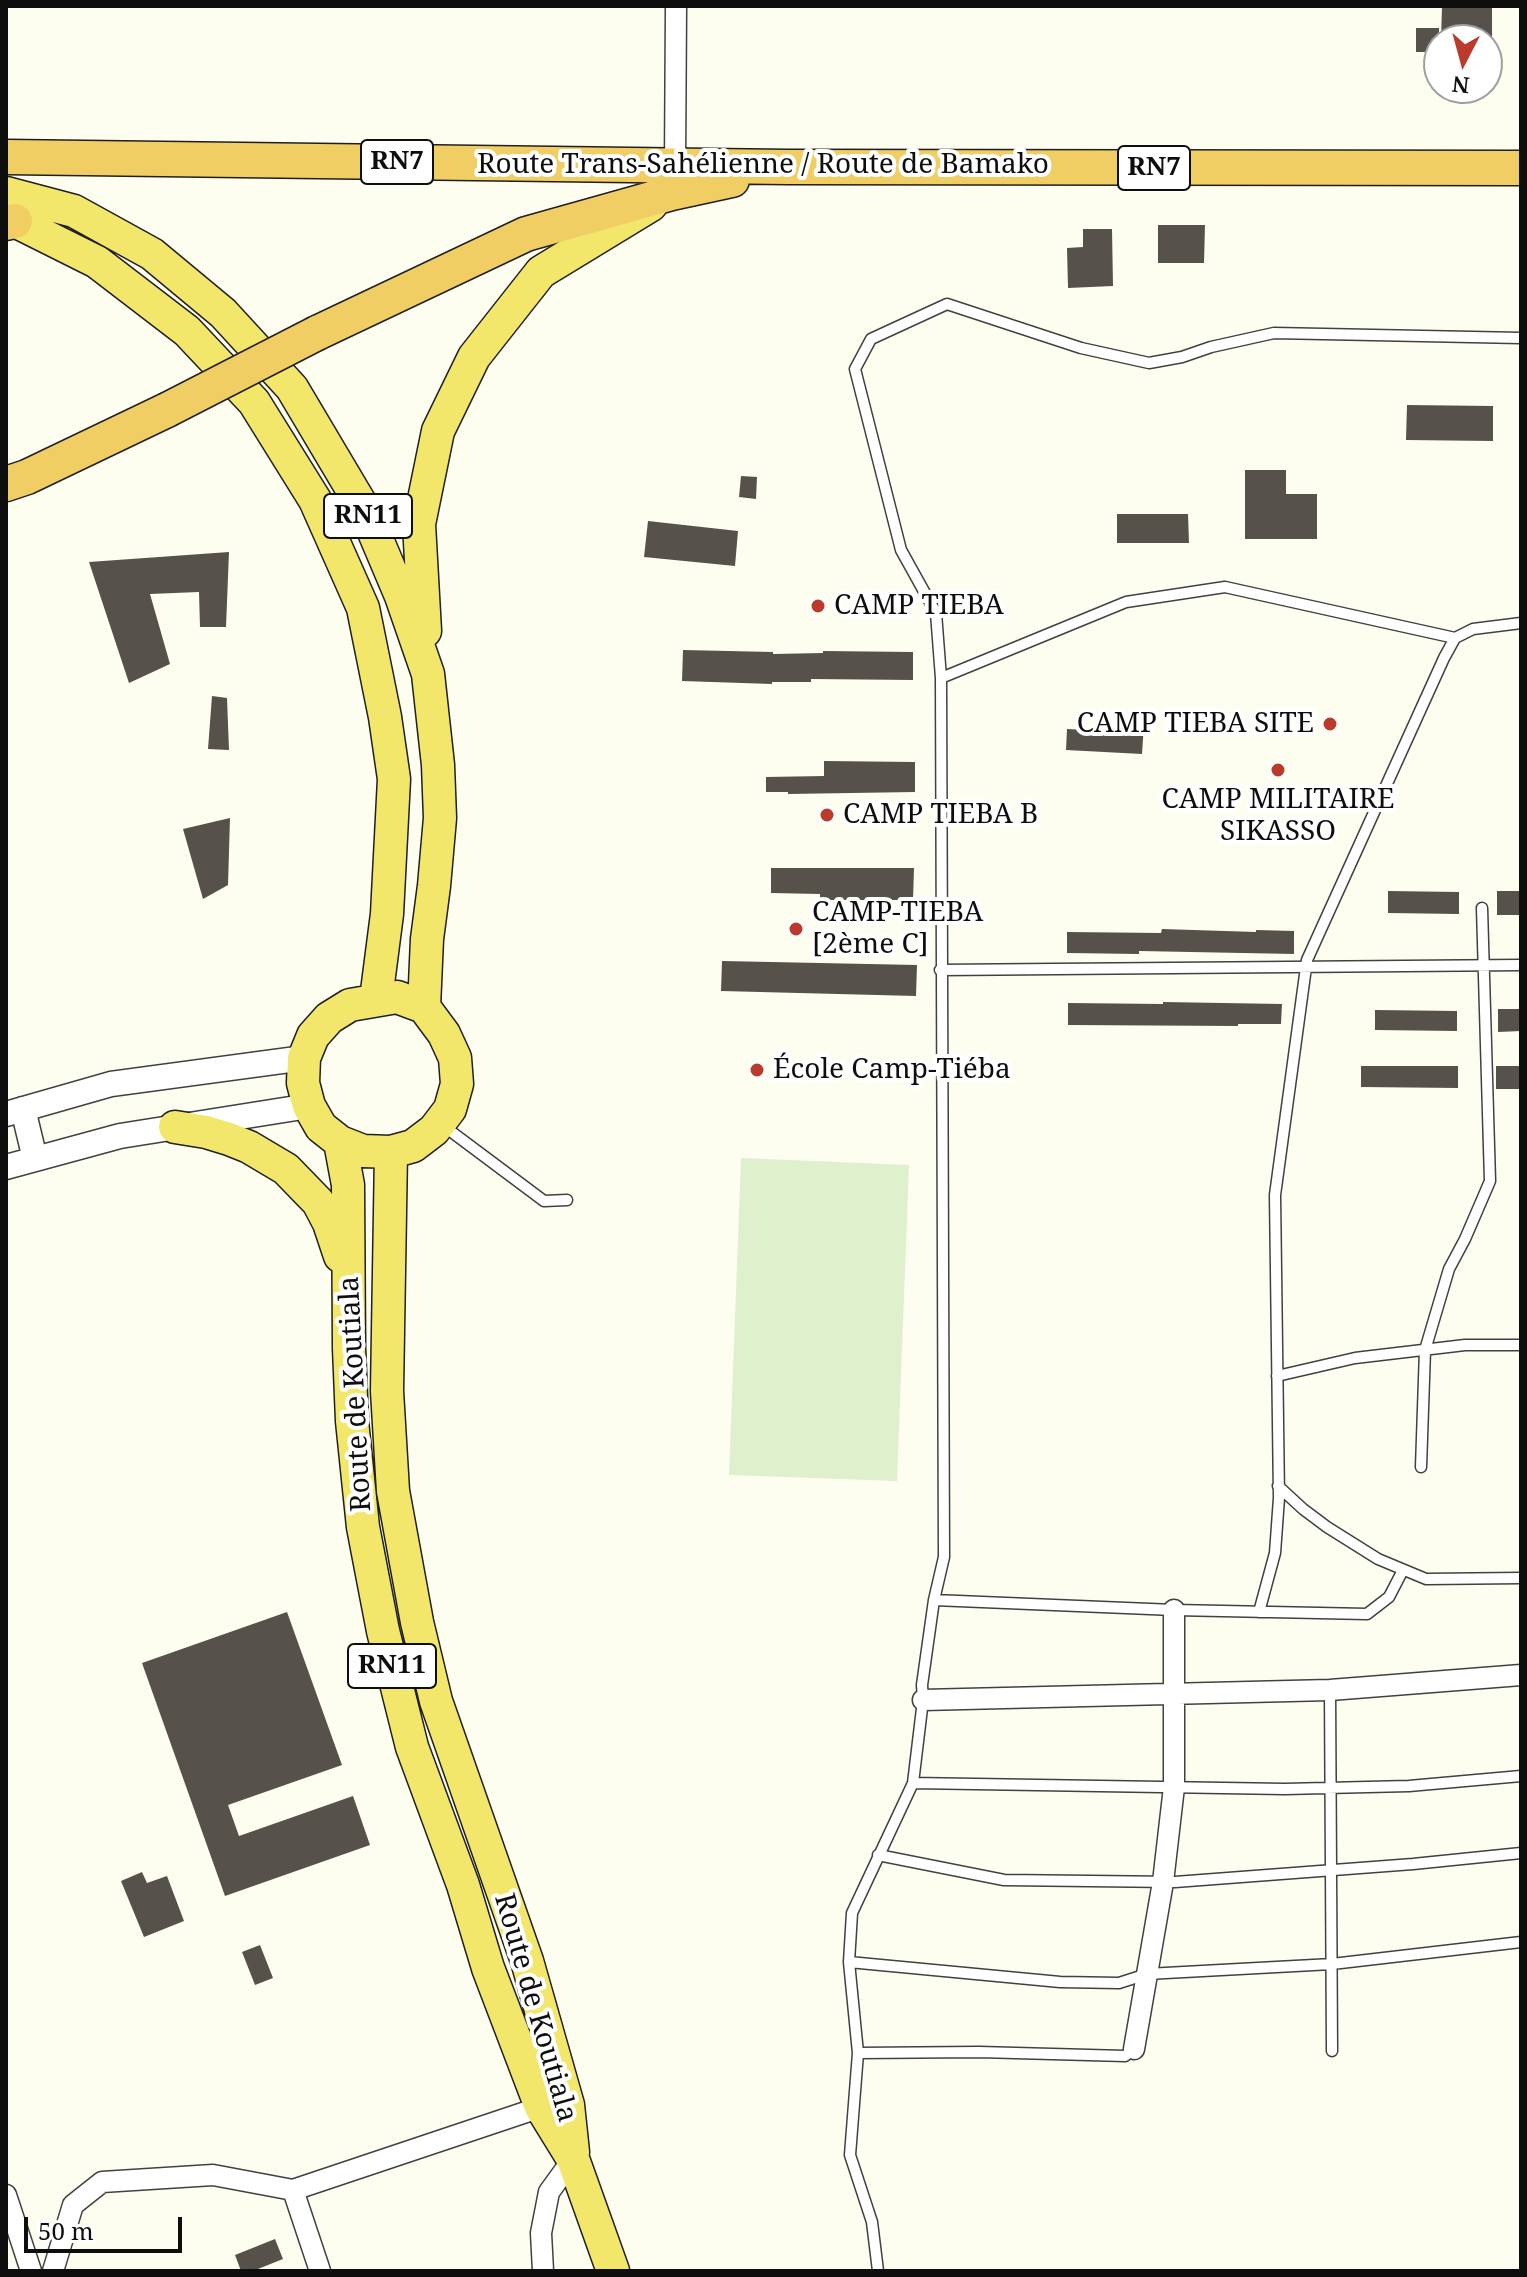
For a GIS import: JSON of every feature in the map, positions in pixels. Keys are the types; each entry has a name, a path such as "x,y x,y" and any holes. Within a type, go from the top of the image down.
{"highway":[{"name":"Route Trans-Sahélienne / Route de Bamako","path":"6,157 673,180 788,167 1521,168"},
{"path":"6,484 27,477 167,410 317,333 526,234 673,180"}],"main road":[{"name":"RN11","path":"424,1007 427,939 440,818 419,524 438,431 474,357 541,272 673,180"},
{"name":"RN11","path":"8,214 74,211 152,254 223,313 292,388 365,511 401,596 428,674"},
{"name":"RN11","path":"8,214 97,262 187,331 254,402 315,500 363,608 394,779 387,914 376,999"},
{"path":"397,997 424,1007 444,1034 455,1058 457,1084 450,1109 434,1130 413,1146 391,1152 363,1151 340,1142 321,1127 309,1106 303,1083 304,1058 313,1036 329,1018 350,1005 397,997"},
{"path":"175,1127 206,1132 249,1147 286,1169 318,1202 339,1249 349,1348"},
{"name":"Route de Koutiala","path":"340,1142 348,1185 352,1421 363,1527 383,1631 412,1747 463,1885 488,1968 541,2107 573,2159"},
{"name":"Route de Koutiala","path":"391,1152 387,1391 393,1491 417,1622 436,1701 527,1961 568,2105 573,2159"},
{"name":"RN11","path":"573,2159 613,2271"}],"street":[{"path":"673,180 676,6"},
{"path":"35,1159 14,1111 111,1084 304,1058"},
{"path":"6,1167 120,1136 309,1106"},
{"path":"1134,2049 1163,1882 1174,1787 1174,1610"},
{"path":"923,1700 1330,1690 1521,1675"},
{"path":"53,2271 73,2205 102,2182 213,2175 293,2190 541,2107"},
{"path":"543,2271 541,2233 549,2192 573,2159"},
{"path":"293,2190 320,2271"},
{"path":"6,2195 31,2271"}],"lane":[{"path":"878,2271 872,2222 850,2155 858,2053 849,1962 852,1913 913,1783 922,1685 934,1600 944,1557 941,678 936,613 901,550 855,369 871,339 947,304 1081,348 1149,363 1274,333 1521,338"},
{"path":"941,678 1126,602 1225,587 1455,638"},
{"path":"1259,1612 1275,1553 1278,1486 1275,1195 1307,960 1455,638 1473,629 1521,623"},
{"path":"1421,1467 1425,1350 1449,1269 1490,1181 1482,908"},
{"path":"940,970 1521,965"},
{"path":"440,1123 544,1201 567,1200"},
{"path":"1277,1376 1355,1358 1465,1345 1521,1345"},
{"path":"1278,1486 1327,1527 1378,1559 1426,1579 1521,1578"},
{"path":"934,1600 1367,1614 1389,1597 1403,1570"},
{"path":"1330,1690 1332,2051"},
{"path":"913,1783 1331,1787 1409,1786 1521,1776"},
{"path":"878,1855 1004,1880 1163,1882 1521,1853"},
{"path":"849,1962 1060,1982 1119,1983 1147,1974 1332,1964 1521,1942"},
{"path":"858,2053 1125,2056 1134,2049"}],"green space":[{"path":"741,1158 909,1165 897,1481 729,1475"}],"building":[{"path":"1442,6 1492,6 1492,24 1441,24"},
{"path":"1416,28 1423,28 1423,52 1416,52"},
{"path":"1158,225 1205,225 1204,263 1158,263"},
{"path":"1083,229 1112,229 1113,286 1068,288 1067,248 1083,247"},
{"path":"1407,405 1493,406 1493,441 1406,440"},
{"path":"1245,470 1286,470 1286,494 1317,494 1317,539 1245,539"},
{"path":"741,476 757,477 756,499 739,497"},
{"path":"1117,514 1188,514 1189,543 1117,543"},
{"path":"648,521 738,531 735,566 644,557"},
{"path":"229,552 226,627 200,627 199,592 150,594 170,664 129,683 89,562"},
{"path":"683,650 773,654 913,652 913,680 811,679 811,682 772,684 682,681"},
{"path":"212,696 227,698 229,750 208,749"},
{"path":"1128,723 1144,724 1142,754 1066,750 1067,729 1127,732"},
{"path":"824,761 915,762 915,792 766,792 766,777 824,776"},
{"path":"230,818 228,885 203,899 183,829"},
{"path":"771,868 914,868 913,900 820,900 820,894 771,893"},
{"path":"1388,891 1459,892 1459,914 1388,913"},
{"path":"1497,891 1521,891 1521,915 1497,915"},
{"path":"1162,929 1294,931 1294,954 1067,953 1067,932 1161,933"},
{"path":"722,961 917,965 916,996 721,991"},
{"path":"1068,1003 1282,1004 1281,1024 1068,1025"},
{"path":"1498,1009 1521,1009 1521,1031 1498,1032"},
{"path":"1375,1010 1457,1011 1457,1031 1375,1030"},
{"path":"1361,1066 1458,1066 1458,1088 1361,1087"},
{"path":"1496,1066 1521,1066 1521,1089 1496,1089"},
{"path":"287,1612 342,1765 228,1805 239,1836 353,1796 370,1845 225,1896 142,1663"},
{"path":"142,1872 147,1883 167,1876 184,1921 144,1937 121,1881"},
{"path":"260,1945 273,1978 255,1985 242,1952"},
{"path":"275,2239 283,2259 253,2271 241,2271 235,2255"}],"place":[{"name":"CAMP TIEBA","path":"818,606"},
{"name":"CAMP TIEBA SITE","path":"1330,724"},
{"name":"CAMP MILITAIRE SIKASSO","path":"1278,770"},
{"name":"CAMP TIEBA B","path":"827,815"},
{"name":"CAMP-TIEBA [2ème C]","path":"796,929"},
{"name":"École Camp-Tiéba","path":"757,1070"}]}
